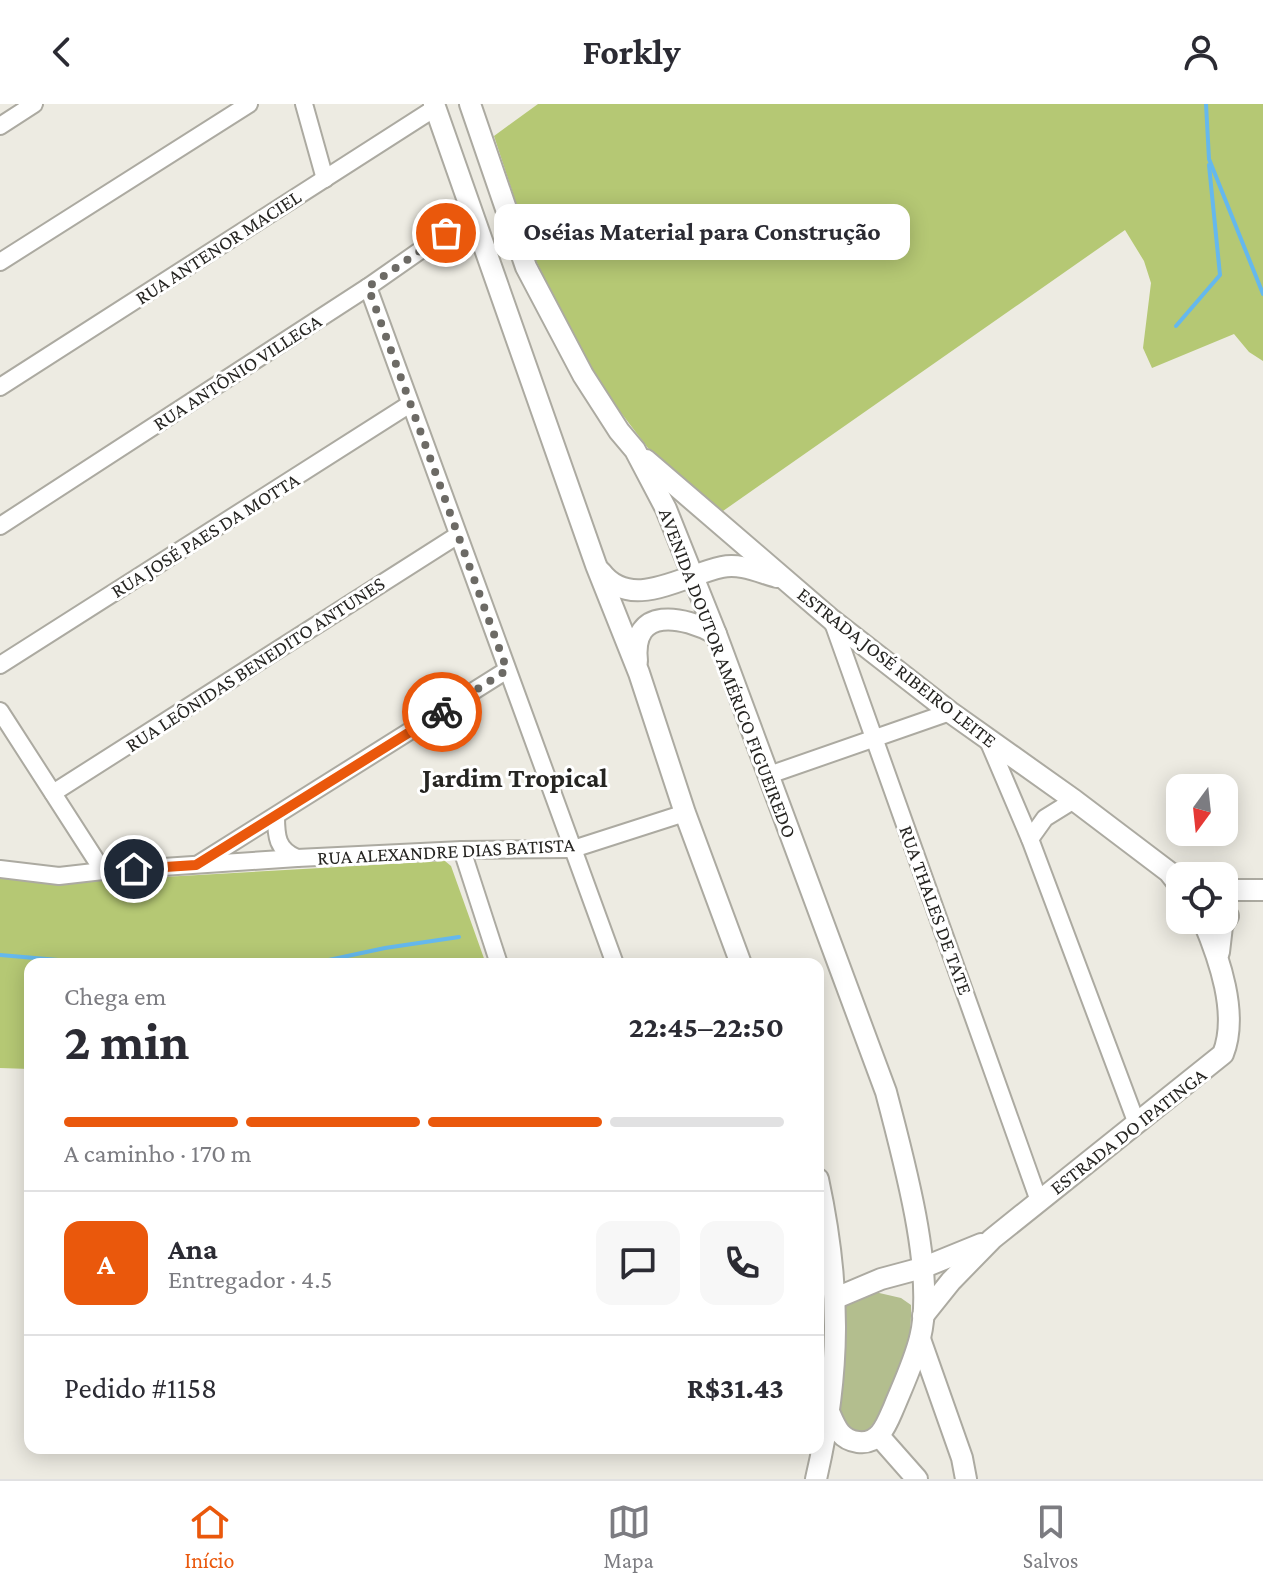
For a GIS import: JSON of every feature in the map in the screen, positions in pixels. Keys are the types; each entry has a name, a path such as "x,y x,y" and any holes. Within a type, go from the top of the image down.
{"main road":[{"name":"AVENIDA DOUTOR AMÉRICO FIGUEIREDO","path":"470,104 526,267 590,386 635,450 666,509 716,634 886,1092 903,1161 922,1268 924,1311 920,1339 879,1436"},
{"path":"434,106 739,958"},
{"name":"ESTRADA JOSÉ RIBEIRO LEITE","path":"635,450 832,620 950,712 1166,870"},
{"path":"642,590 657,582 668,570 677,540"},
{"path":"596,565 610,584 626,590 664,586 732,566 783,579"},
{"path":"639,673 636,657 638,644 641,634 651,624 670,618 683,619 716,634"},
{"path":"1238,902 1263,891"},
{"name":"ESTRADA DO IPATINGA","path":"924,1311 992,1239 1223,1054 1229,1027 1218,956 1221,934"},
{"path":"824,1208 836,1298 836,1363 824,1442"},
{"name":"ESTRADA DO IPATINGA","path":"922,1268 992,1239"},
{"path":"836,1298 881,1279 922,1268"},
{"path":"881,1279 909,1289 924,1311"},
{"name":"AVENIDA DOUTOR AMÉRICO FIGUEIREDO","path":"920,1339 962,1458 966,1479"},
{"path":"830,1414 837,1431 844,1437 868,1442 879,1436 917,1479"},
{"path":"816,1479 821,1454"}],"street":[{"path":"0,126 34,104"},
{"path":"0,262 249,104"},
{"path":"304,104 325,179"},
{"name":"RUA ANTENOR MACIEL","path":"0,387 434,106"},
{"name":"RUA ANTÔNIO VILLEGA","path":"0,526 368,287 471,215"},
{"path":"368,287 613,958"},
{"name":"RUA JOSÉ PAES DA MOTTA","path":"0,665 410,404"},
{"name":"RUA LEÔNIDAS BENEDITO ANTUNES","path":"53,793 458,535"},
{"name":"RUA THALES DE TATE","path":"832,620 1039,1201"},
{"path":"196,865 507,670"},
{"path":"0,711 103,871"},
{"path":"769,775 950,712"},
{"path":"986,737 1030,839 1137,1124"},
{"path":"1030,839 1045,818 1074,800"},
{"name":"RUA ALEXANDRE DIAS BATISTA","path":"0,869 59,876 297,858 462,850 573,849 685,813"},
{"name":"RUA ALEXANDRE DIAS BATISTA","path":"276,816 279,845 286,854 297,858"},
{"path":"462,850 497,958"}],"green space":[{"path":"538,104 1263,104 1263,361 1249,352 1234,334 1152,368 1143,348 1151,283 1144,261 1125,230 723,511 654,456 596,380 533,255 494,136"},
{"path":"445,861 451,866 484,958 24,958 24,1069 0,1068 0,877 57,883"},
{"path":"875,1292 901,1298 911,1305 911,1322 905,1358 892,1392 863,1436 843,1432 839,1410 845,1362 844,1311 847,1304"}],"waterway":[{"path":"1206,104 1209,159 1263,294"},
{"path":"1176,326 1220,275 1209,165"},
{"path":"338,958 459,937"},
{"path":"0,955 35,958"}],"way so far":[{"path":"442,712 507,670 368,287 446,233"}],"place":[{"name":"Oséias Material para Construção","path":"446,233"}],"district":[{"name":"Jardim Tropical","path":"515,777"}],"route":[{"path":"134,869 196,865 442,712"}]}
